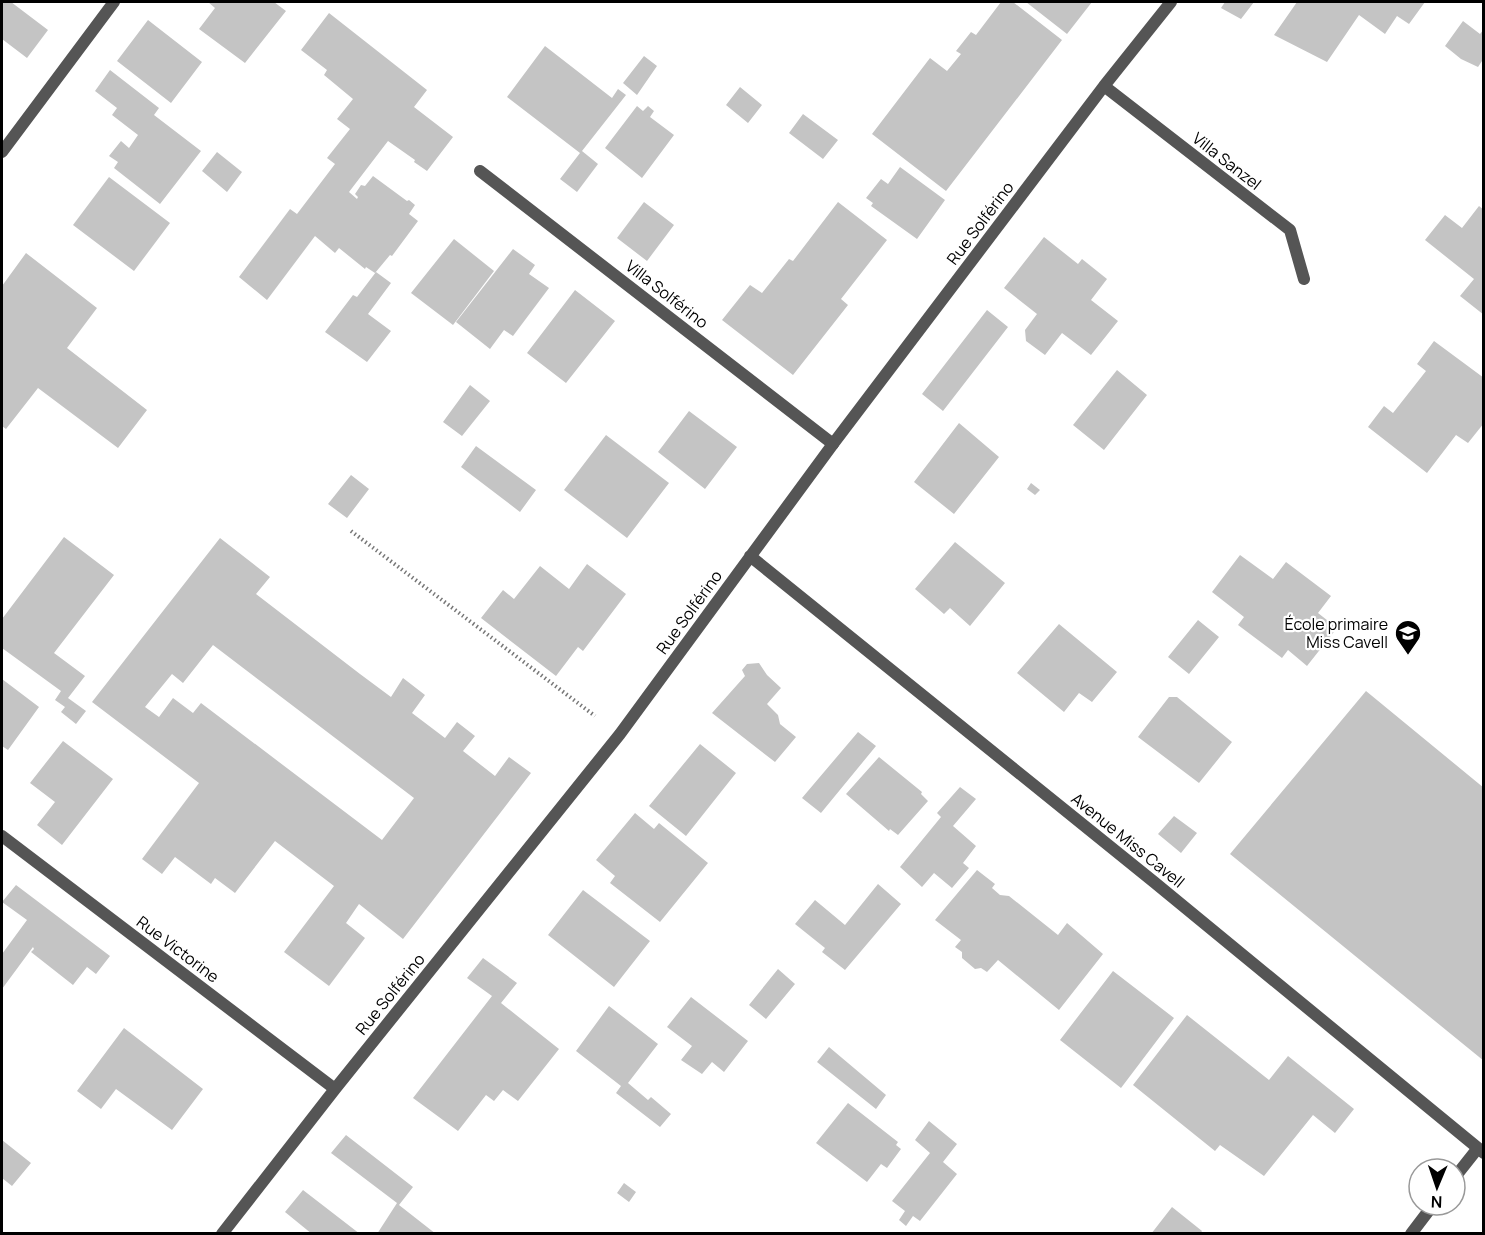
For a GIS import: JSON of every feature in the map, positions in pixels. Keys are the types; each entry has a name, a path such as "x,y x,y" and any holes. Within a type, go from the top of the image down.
{"street":[{"path":"2,152 114,2"},
{"name":"Rue Solférino","path":"222,1233 620,734 833,444 1104,86 1171,2"},
{"name":"Villa Sanzel","path":"1104,86 1290,230 1304,279"},
{"name":"Villa Solférino","path":"480,171 833,444"},
{"name":"Avenue Miss Cavell","path":"750,556 1481,1150"},
{"name":"Rue Victorine","path":"2,836 335,1089"},
{"path":"1467,1165 1481,1150"},
{"path":"1411,1233 1424,1217"}],"path":[{"path":"351,531 620,734"}],"building":[{"path":"2,2 11,2 48,30 27,58 2,39"},
{"path":"208,2 274,2 286,11 245,63 199,29 215,8"},
{"path":"1001,2 1013,2 1062,40 946,191 872,134 930,58 947,71 961,54 956,51 971,32 976,35"},
{"path":"1026,2 1092,2 1067,34"},
{"path":"1225,2 1254,2 1241,19 1221,8"},
{"path":"1297,2 1425,2 1409,24 1397,16 1385,34 1359,15 1327,62 1274,35"},
{"path":"329,13 427,90 414,107 453,137 427,171 388,141 349,192 357,199 355,194 361,185 365,186 373,176 415,205 409,214 418,221 392,256 390,255 375,273 366,267 365,269 339,248 335,253 315,236 267,300 239,277 290,209 297,214 335,164 327,158 350,129 337,119 353,99 324,75 327,70 301,50"},
{"path":"148,20 202,62 171,103 117,61"},
{"path":"1463,21 1480,34 1484,29 1484,58 1478,67 1461,59 1445,46"},
{"path":"545,46 612,98 618,89 626,95 582,151 598,164 577,192 560,179 580,153 507,97"},
{"path":"644,56 657,66 637,95 623,83"},
{"path":"110,70 159,108 154,115 201,151 160,204 114,168 118,162 109,156 121,141 129,148 138,135 112,115 117,108 95,91"},
{"path":"740,87 762,105 748,123 726,105"},
{"path":"637,106 643,111 648,106 654,111 650,117 674,135 642,178 605,148"},
{"path":"803,114 838,140 823,159 789,133"},
{"path":"217,152 242,172 227,192 202,171"},
{"path":"900,167 945,200 917,239 871,206 873,203 866,198 881,179 888,184"},
{"path":"109,177 170,223 134,271 73,225"},
{"path":"644,202 674,225 647,261 617,238"},
{"path":"838,202 887,240 841,299 848,305 793,375 722,320 750,285 762,293 789,259 793,261"},
{"path":"1479,206 1484,210 1484,315 1460,296 1474,279 1425,240 1445,215 1462,228"},
{"path":"1044,237 1078,264 1082,259 1107,279 1091,300 1118,321 1091,355 1062,333 1045,355 1026,341 1025,330 1037,314 1004,288"},
{"path":"454,239 494,271 453,325 411,293"},
{"path":"513,249 535,265 529,274 549,288 513,336 504,330 490,349 456,322"},
{"path":"26,253 97,308 67,348 147,410 118,448 38,388 6,429 2,426 2,286"},
{"path":"376,272 391,283 368,314 391,331 367,362 325,332 353,295 357,297"},
{"path":"575,290 615,321 566,383 527,353"},
{"path":"987,310 1008,327 943,411 922,394"},
{"path":"1434,341 1484,378 1484,423 1468,443 1456,435 1427,473 1368,427 1384,406 1393,413 1426,371 1417,364"},
{"path":"1117,370 1147,395 1104,450 1073,425"},
{"path":"470,385 490,401 462,436 443,422"},
{"path":"689,411 737,447 705,489 658,452"},
{"path":"959,423 999,457 954,514 914,482"},
{"path":"606,435 669,483 627,538 564,490"},
{"path":"476,446 536,490 520,512 461,467"},
{"path":"351,475 369,489 347,518 328,504"},
{"path":"1031,483 1040,490 1035,495 1027,489"},
{"path":"64,537 114,575 54,653 85,676 68,698 86,711 76,724 61,712 65,707 55,700 61,691 2,648 2,619"},
{"path":"220,538 270,577 256,594 360,674 391,697 403,678 425,695 412,713 445,738 457,722 475,736 463,751 495,776 509,757 531,773 403,939 359,904 346,923 365,938 329,986 284,952 334,886 275,841 235,893 215,878 211,884 175,857 162,874 142,859 199,783 92,702","holes":["213,645 414,798 382,840 201,703 193,713 173,698 159,717 145,707 172,674 183,683"]},
{"path":"955,542 1005,583 970,626 950,608 944,614 915,589"},
{"path":"1240,555 1273,579 1286,562 1331,596 1318,613 1337,628 1307,666 1288,650 1282,658 1238,625 1244,617 1212,592"},
{"path":"587,564 626,594 583,651 578,647 556,676 481,618 503,590 514,599 540,566 569,589"},
{"path":"1198,620 1219,637 1189,674 1168,657"},
{"path":"1059,624 1117,672 1092,702 1079,693 1064,712 1017,673"},
{"path":"759,663 767,675 781,688 767,704 778,715 780,724 796,737 775,762 712,713 745,676 742,670 747,664"},
{"path":"2,679 39,707 8,750 2,746"},
{"path":"1366,691 1484,788 1484,1061 1230,854"},
{"path":"1169,697 1177,697 1232,742 1199,783 1138,737"},
{"path":"858,732 876,746 821,813 802,798"},
{"path":"63,741 113,779 62,845 37,825 55,802 30,783"},
{"path":"700,744 736,773 686,836 649,806"},
{"path":"879,757 922,792 921,794 928,801 898,835 890,829 889,831 846,794"},
{"path":"960,787 976,799 953,826 976,846 963,863 969,868 952,888 934,873 922,887 900,867 941,817 937,813"},
{"path":"635,813 654,829 659,823 708,863 660,922 610,883 615,876 596,860"},
{"path":"1174,816 1197,833 1181,853 1158,834"},
{"path":"977,870 995,884 992,888 1000,895 1009,896 1058,935 1067,923 1103,954 1059,1010 998,960 987,972 981,968 975,969 962,958 962,952 955,947 961,940 935,920"},
{"path":"878,884 901,904 845,970 822,952 825,948 795,924 815,900 845,925"},
{"path":"16,885 110,956 96,974 87,967 73,985 31,952 33,947 2,989 2,954 27,920 2,902"},
{"path":"583,890 650,941 614,987 548,935"},
{"path":"483,958 517,983 501,1003 559,1049 518,1101 503,1090 494,1101 486,1095 458,1131 413,1098 492,996 467,978"},
{"path":"778,969 795,984 766,1019 749,1005"},
{"path":"1113,971 1174,1018 1121,1088 1060,1040"},
{"path":"691,997 748,1041 724,1072 712,1062 702,1074 681,1060 692,1046 667,1027"},
{"path":"609,1006 658,1044 628,1083 648,1100 651,1097 671,1114 660,1127 616,1093 621,1086 576,1051"},
{"path":"1187,1015 1269,1080 1288,1056 1354,1109 1335,1133 1313,1115 1264,1176 1220,1145 1215,1151 1133,1085"},
{"path":"124,1028 203,1089 172,1130 116,1089 101,1109 77,1091"},
{"path":"829,1047 886,1095 876,1109 817,1062"},
{"path":"848,1103 898,1142 896,1145 901,1149 887,1168 881,1164 867,1182 816,1143"},
{"path":"929,1121 957,1144 943,1162 957,1174 920,1221 913,1216 906,1226 899,1220 905,1211 892,1201 930,1153 915,1140"},
{"path":"346,1135 413,1187 399,1205 436,1234 377,1234 397,1203 331,1153"},
{"path":"2,1140 31,1163 12,1186 2,1178"},
{"path":"624,1183 636,1192 629,1202 617,1193"},
{"path":"303,1190 360,1234 312,1234 285,1212"},
{"path":"1172,1207 1202,1231 1200,1234 1151,1234"}],"place":[{"name":"École primaire Miss Cavell","path":"1408,656"}]}
